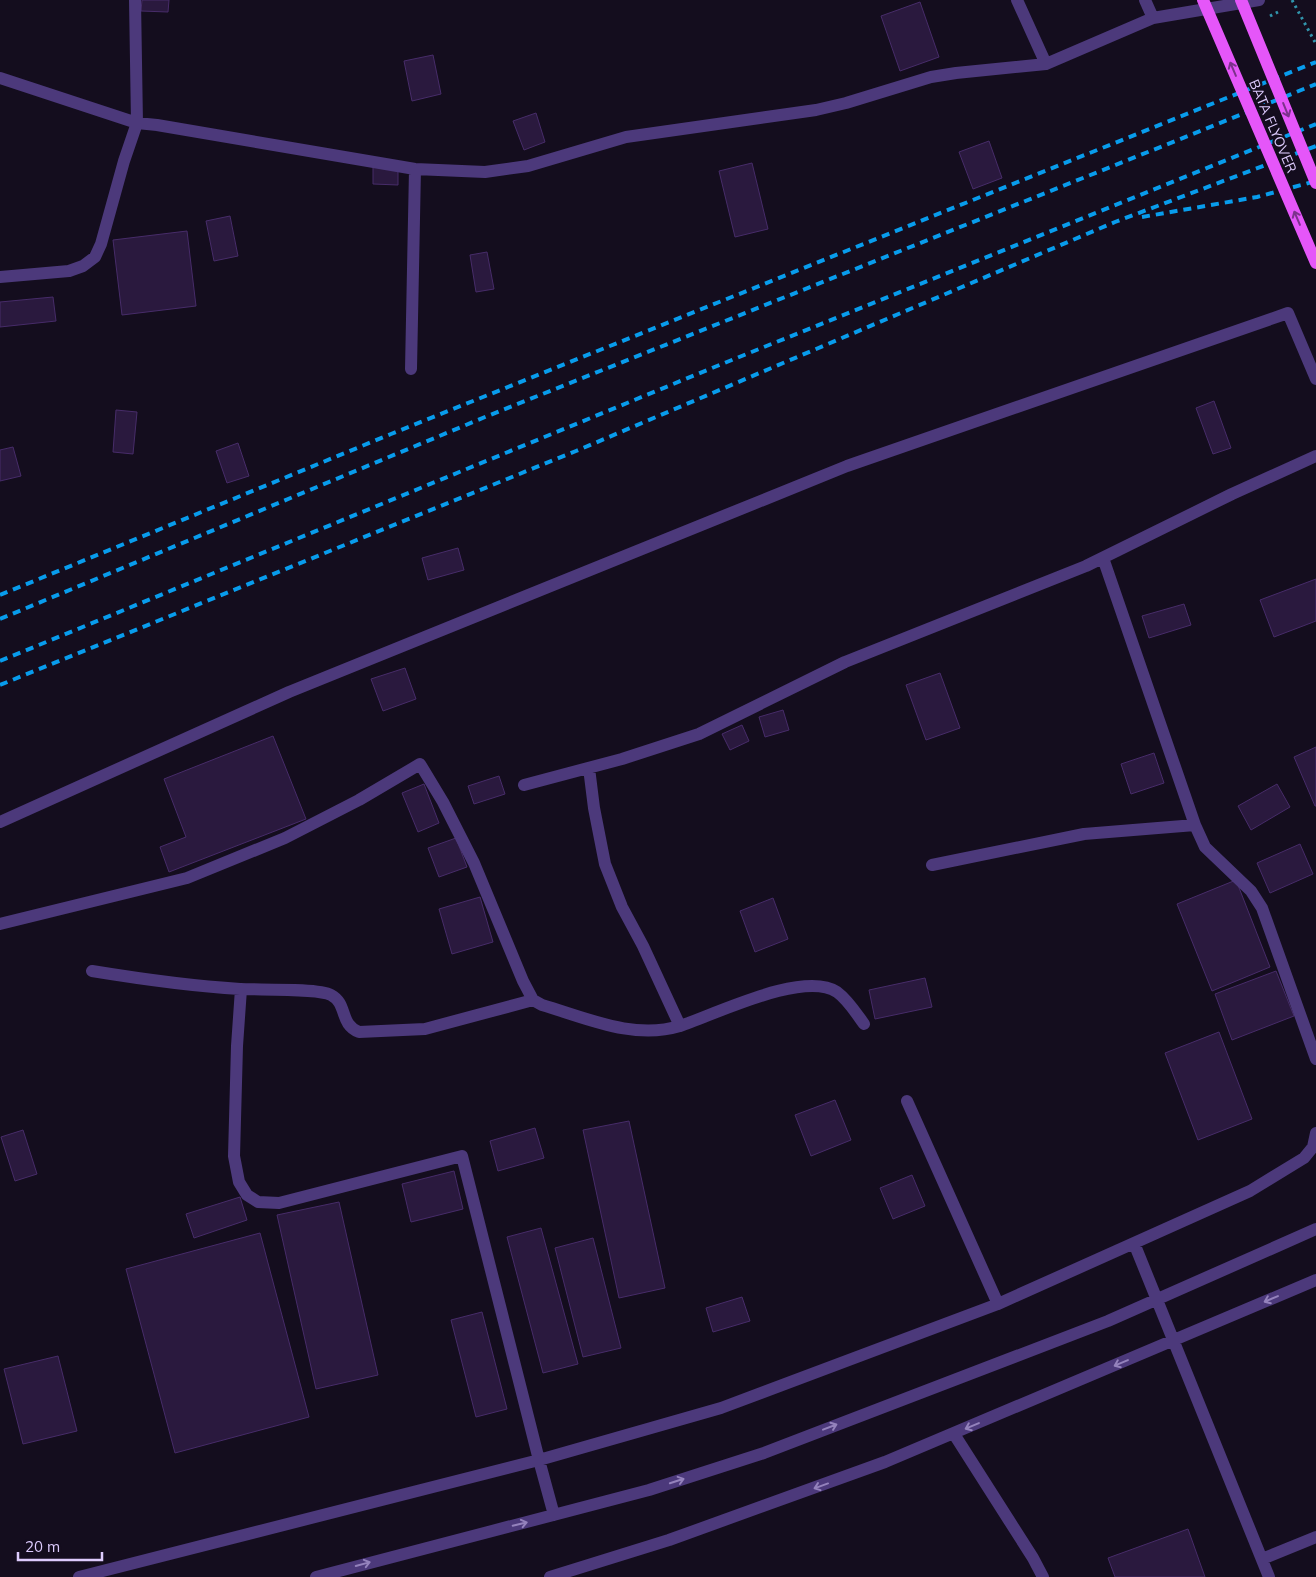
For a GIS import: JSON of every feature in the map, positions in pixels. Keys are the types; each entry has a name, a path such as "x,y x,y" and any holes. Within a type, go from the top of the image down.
{"main road":[{"name":"BATA FLYOVER","path":"1203,0 1316,263"},
{"name":"BATA FLYOVER","path":"1241,0 1316,183"}],"street":[{"path":"0,277 69,271 82,266 95,257 101,244 137,123 135,0"},
{"path":"1017,0 1046,64"},
{"path":"1145,0 1153,18"},
{"path":"0,78 137,123 415,169 485,172 528,166 626,137 816,110 931,78 956,73 1046,64 1153,18 1259,0"},
{"path":"411,369 415,169"},
{"path":"0,822 289,692 847,466 1288,313 1316,379"},
{"path":"524,785 590,768 699,734 845,662 1086,566 1232,494 1316,456"},
{"path":"1103,558 1195,825 1205,847 1251,891 1262,908 1316,1059"},
{"path":"0,924 187,878 285,838 359,800 420,764 443,802 474,863 533,1000 542,1005 616,1028 648,1032 680,1026 787,988 812,985 835,991 850,1005 864,1024"},
{"path":"590,768 594,808 605,864 622,907 643,946 680,1026"},
{"path":"932,866 1084,834 1195,825"},
{"path":"92,971 175,984 241,989 312,991 330,994 341,1003 345,1020 350,1029 359,1032 425,1029 533,1000"},
{"path":"241,989 237,1046 234,1156 239,1182 247,1195 258,1202 279,1203 462,1156 554,1515"},
{"path":"908,1101 998,1304"},
{"path":"79,1577 539,1460 721,1408 998,1304 1250,1191 1304,1158 1313,1148 1316,1133"},
{"path":"316,1577 649,1490 764,1452 1108,1322 1316,1229"},
{"path":"1134,1243 1175,1340 1269,1577"},
{"path":"550,1577 669,1540 885,1462 1316,1280"},
{"path":"954,1434 1033,1558 1043,1577"},
{"path":"1262,1559 1316,1537"}],"path":[{"path":"1292,0 1316,44"}],"building":[{"path":"142,0 169,0 168,12 141,11"},
{"path":"920,2 939,57 900,71 881,16"},
{"path":"433,55 441,94 412,101 404,61"},
{"path":"536,113 545,142 524,150 513,121"},
{"path":"989,141 1002,178 973,189 959,152"},
{"path":"752,163 768,229 735,237 719,171"},
{"path":"373,165 398,167 398,185 373,184"},
{"path":"230,216 238,256 214,261 206,221"},
{"path":"187,231 196,306 122,315 113,240"},
{"path":"487,252 494,289 476,292 470,255"},
{"path":"53,297 56,321 0,327 0,302"},
{"path":"1214,401 1231,448 1213,454 1196,408"},
{"path":"116,410 137,412 133,454 113,452"},
{"path":"238,443 249,476 227,483 216,451"},
{"path":"13,447 21,476 0,481 0,450"},
{"path":"458,548 464,570 428,580 422,558"},
{"path":"1316,579 1316,621 1274,637 1260,600"},
{"path":"1184,604 1191,625 1149,638 1142,616"},
{"path":"405,668 416,699 383,711 371,679"},
{"path":"940,673 960,728 926,740 906,685"},
{"path":"783,710 789,730 765,737 759,717"},
{"path":"742,725 749,741 730,750 722,734"},
{"path":"273,736 306,819 169,872 160,847 186,837 164,779"},
{"path":"1316,747 1316,806 1315,806 1294,757"},
{"path":"1154,753 1164,783 1131,794 1121,764"},
{"path":"499,776 505,794 474,804 468,786"},
{"path":"424,784 439,823 418,832 402,793"},
{"path":"1277,784 1290,807 1251,830 1238,806"},
{"path":"456,838 467,867 439,877 428,848"},
{"path":"1300,844 1313,874 1270,893 1257,863"},
{"path":"1236,880 1270,967 1212,991 1177,904"},
{"path":"480,897 493,942 452,954 439,909"},
{"path":"773,898 788,939 755,952 740,911"},
{"path":"1276,971 1294,1016 1232,1040 1215,994"},
{"path":"925,978 932,1007 875,1019 869,990"},
{"path":"1219,1032 1252,1119 1198,1140 1165,1053"},
{"path":"835,1100 851,1140 811,1156 795,1115"},
{"path":"629,1121 665,1288 619,1298 583,1130"},
{"path":"535,1128 544,1158 498,1171 490,1141"},
{"path":"23,1130 37,1174 15,1181 1,1137"},
{"path":"454,1171 463,1209 411,1222 402,1184"},
{"path":"912,1175 925,1206 893,1219 880,1188"},
{"path":"240,1197 247,1220 194,1238 186,1214"},
{"path":"339,1202 378,1375 316,1389 277,1215"},
{"path":"541,1228 578,1364 543,1373 507,1237"},
{"path":"260,1233 309,1417 175,1453 126,1269"},
{"path":"593,1238 621,1348 583,1357 555,1248"},
{"path":"742,1297 750,1321 713,1332 706,1308"},
{"path":"482,1312 507,1409 476,1417 451,1320"},
{"path":"58,1356 77,1431 23,1444 4,1369"},
{"path":"1188,1529 1205,1577 1115,1577 1108,1558"}],"railway":[{"path":"0,595 391,434 1316,62"},
{"path":"0,619 485,417 1316,84"},
{"path":"0,661 717,366 1316,124"},
{"path":"0,685 576,451 1115,222 1316,146"},
{"path":"1142,217 1257,197 1316,181"}]}
